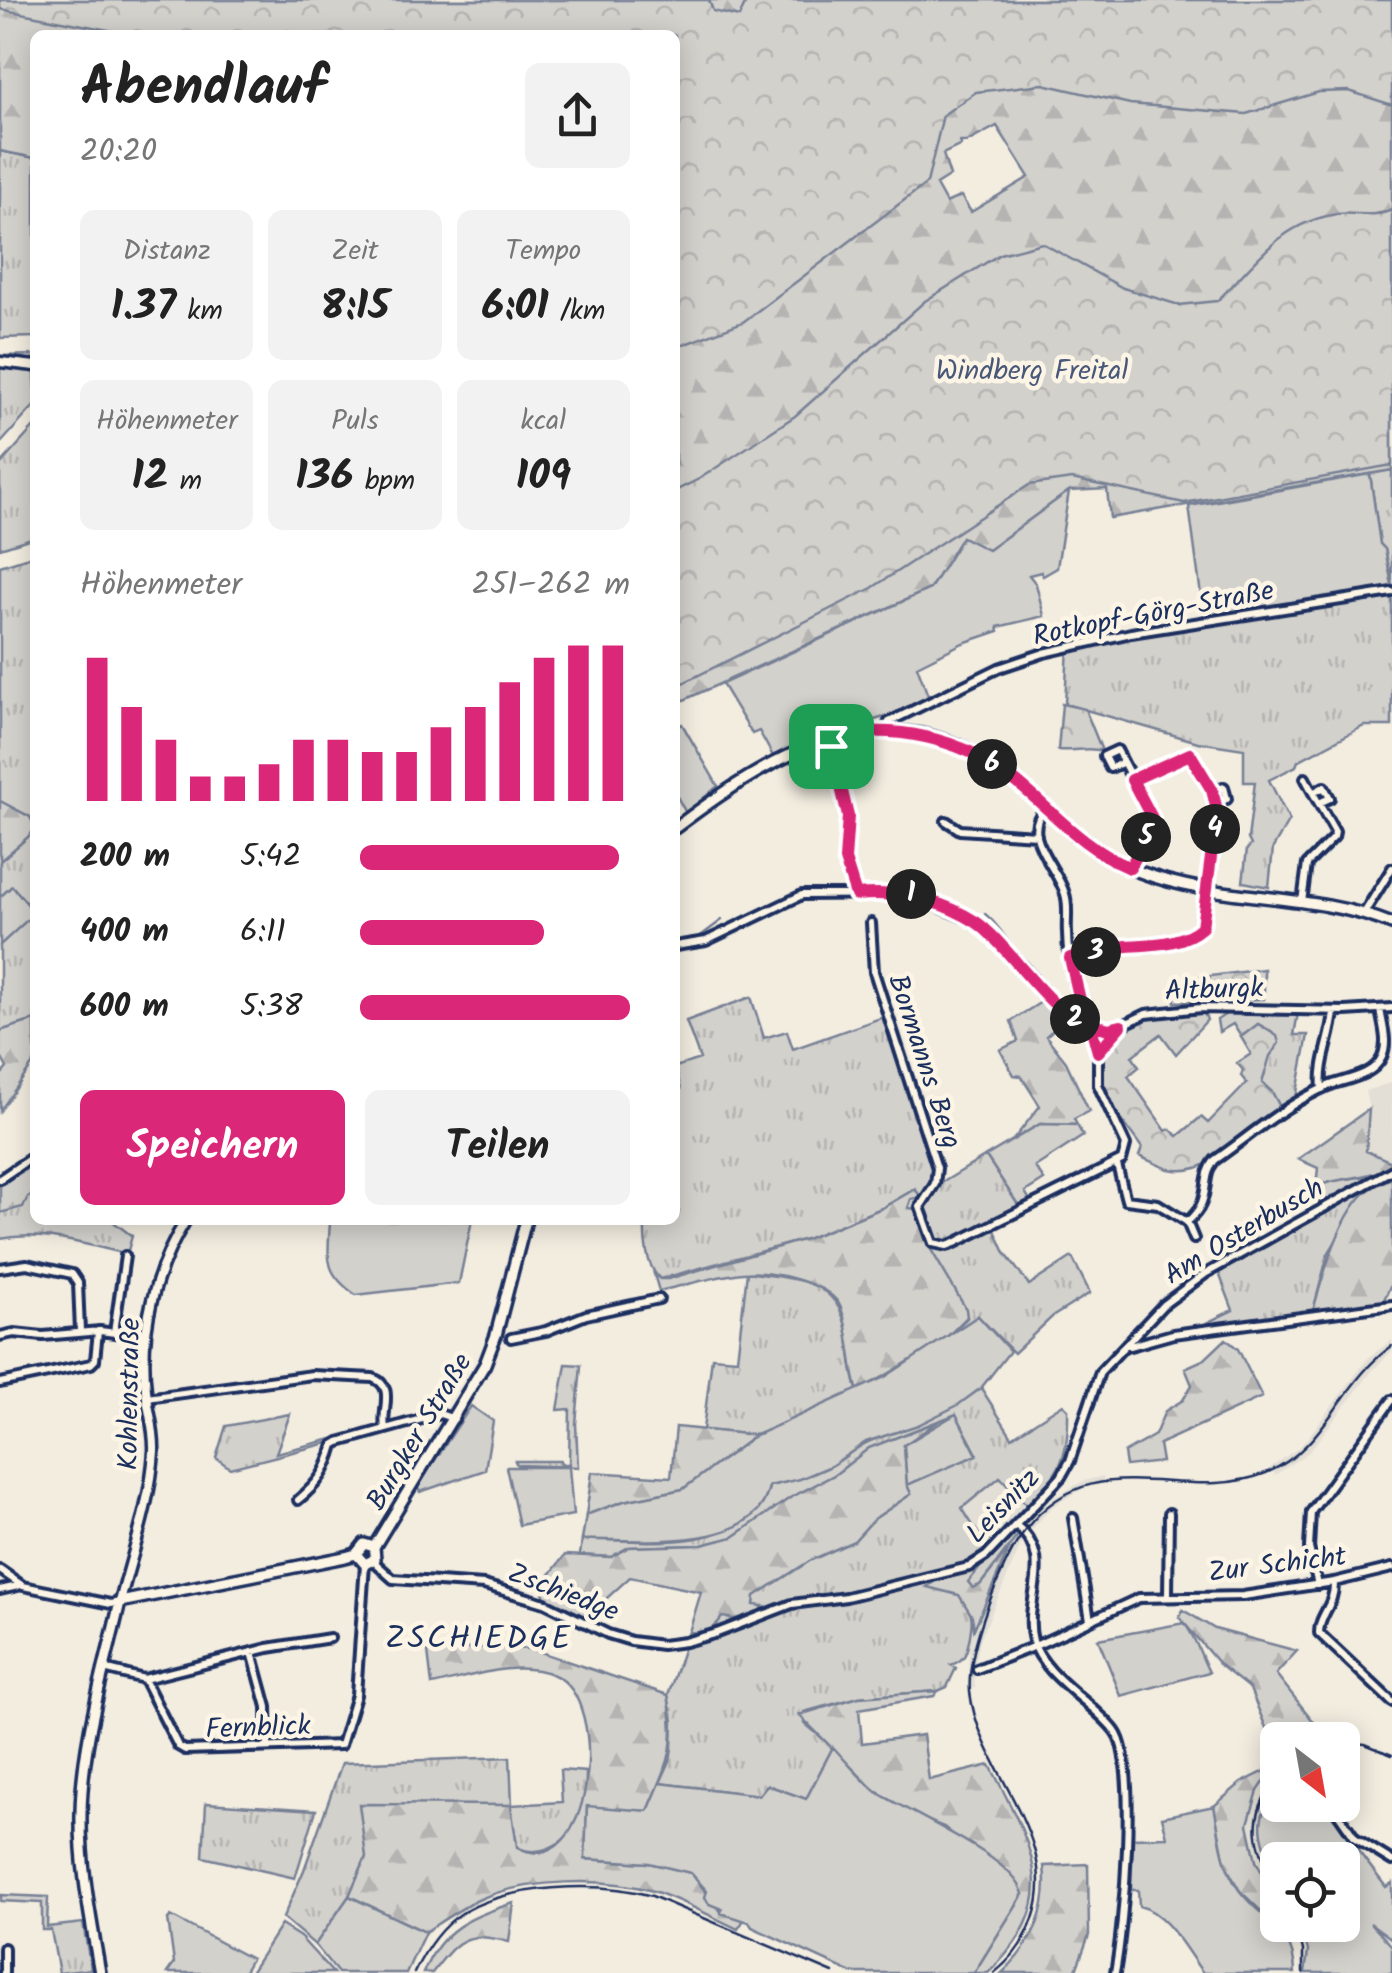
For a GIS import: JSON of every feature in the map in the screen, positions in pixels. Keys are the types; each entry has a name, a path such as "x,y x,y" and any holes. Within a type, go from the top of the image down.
{"main road":[{"path":"680,825 767,765 796,750 829,738 884,733 923,736 959,746 1005,772 1076,838 1130,868 1175,883 1302,902 1364,914 1392,924"},
{"name":"Burgker Straße","path":"369,1562 376,1554 374,1546 486,1364 525,1225"},
{"name":"Burgker Straße","path":"120,1602 356,1554 361,1545 374,1546"},
{"path":"356,1554 369,1562"},
{"name":"Kohlenstraße","path":"100,1973 85,1883 81,1814 86,1755 120,1602"}],"street":[{"path":"0,362 30,365"},
{"name":"Rotkopf-Görg-Straße","path":"884,733 888,722 1034,655 1141,632 1392,592"},
{"path":"829,738 849,822 845,860 856,895"},
{"path":"1070,958 1118,947 1147,946 1198,931 1217,816 1212,790 1190,754 1132,780"},
{"path":"1122,763 1152,818 1152,826 1130,868"},
{"path":"1302,902 1307,864 1334,838 1335,832 1319,803 1330,798 1324,787 1313,792 1305,778"},
{"path":"1045,809 1038,816 1037,835 1066,896 1070,958 1098,1052 1098,1085 1126,1145 1126,1153 1117,1166 1126,1200 1158,1204 1187,1222 1194,1239"},
{"path":"946,821 960,830 1037,835"},
{"path":"1364,914 1392,868"},
{"path":"680,945 705,942 802,895 909,894 977,922 1023,966 1055,1005 1082,1024 1090,1023"},
{"name":"Bormanns Berg","path":"872,924 874,972 937,1168 935,1184 920,1206 933,1243 946,1246 1056,1191 1117,1166"},
{"name":"Altburgk","path":"1090,1023 1108,1029 1146,1014 1202,1008 1392,1008"},
{"path":"1187,1222 1206,1195 1209,1166 1214,1160 1266,1122 1322,1089 1360,1075 1376,1064 1384,1045 1380,1010"},
{"path":"1322,1089 1321,1065 1334,1011"},
{"path":"1098,1052 1121,1026"},
{"path":"0,1179 30,1158"},
{"name":"Am Osterbusch","path":"1127,1343 1163,1305 1205,1274 1392,1170"},
{"name":"Kohlenstraße","path":"120,1602 153,1460 147,1337 158,1276 172,1236 182,1225"},
{"path":"114,1332 125,1256"},
{"path":"0,1268 27,1264 72,1274 78,1282 80,1331"},
{"path":"511,1338 546,1331 586,1315 660,1299"},
{"path":"1127,1343 1130,1346 1173,1334 1392,1306"},
{"path":"0,1336 98,1331 147,1337"},
{"path":"0,1383 92,1364 98,1331"},
{"name":"Leisnitz","path":"685,1642 792,1604 846,1596 969,1567 986,1556 1064,1472 1100,1372 1127,1343"},
{"path":"147,1398 312,1375 369,1377 386,1388 385,1428"},
{"path":"1318,1584 1309,1548 1311,1512 1392,1400"},
{"path":"298,1500 328,1468 334,1445 440,1414 454,1418"},
{"name":"Zur Schicht","path":"1168,1595 1169,1513"},
{"path":"1073,1518 1090,1620"},
{"path":"1017,1526 1032,1540 1036,1556 1032,1628 1035,1646 1121,1740 1126,1770 1126,1856 1122,1935 1115,1973"},
{"name":"Zschiedge","path":"369,1562 388,1578 402,1582 460,1581 526,1596 631,1642 685,1642"},
{"name":"Fernblick","path":"144,1679 178,1746 196,1752 341,1745 356,1695 369,1562"},
{"name":"Zur Schicht","path":"977,1669 1140,1598 1243,1596 1334,1582 1392,1568"},
{"path":"0,1570 20,1585 111,1604 120,1602"},
{"path":"1334,1582 1334,1598 1319,1633 1391,1699"},
{"path":"0,1590 20,1585"},
{"path":"104,1669 144,1679 252,1652 330,1638"},
{"path":"252,1652 266,1707 268,1747"},
{"path":"1344,1822 1355,1838 1392,1861"},
{"path":"4,1948 4,1973"}],"shaded area":[{"path":"1392,1082 1392,1162 1366,1151 1369,1109 1365,1091"},
{"path":"1392,1340 1392,1351 1309,1452 1275,1475 1271,1467 1302,1445 1369,1357"},
{"path":"1103,1476 1104,1483 1086,1487 1053,1506 1024,1538 980,1640 975,1688 968,1689 969,1641 1009,1549 1028,1522 1055,1497 1083,1481"},
{"path":"1000,1477 1027,1505 987,1549 961,1509"},
{"path":"1260,1788 1260,1829 1265,1842 1260,1842 1260,1868 1248,1823"}],"green space":[{"path":"0,0 1392,0 1392,470 1110,518 1107,489 1069,491 987,551 962,538 930,589 680,702 680,30 30,30 30,157 0,151","holes":["997,126 1029,177 971,212 961,196 946,203 936,185 950,176 943,154"]},
{"path":"0,0 709,0 713,11 739,17 747,0 1392,0 1392,105 1349,91 1319,92 1246,114 1130,104 1043,84 976,92 943,115 927,183 743,322 680,346 680,30 108,30 0,9"},
{"path":"0,151 30,157 30,337 0,338"},
{"name":"Windberg Freital","path":"1392,210 1392,465 1184,503 1072,479 1029,485 872,588 680,684 680,488 795,416 925,301 1000,254 1042,243 1123,288 1179,305 1217,301 1270,247 1299,226 1337,214"},
{"path":"30,355 30,359 18,363 30,365 30,411 0,444 0,356"},
{"path":"30,432 30,539 0,548 0,465"},
{"path":"1392,470 1392,581 1385,549 1380,544 1370,474"},
{"path":"1370,474 1380,544 1385,549 1392,585 1387,589 1204,618 1189,506"},
{"path":"1069,491 1057,568 1043,576 1041,572 1029,575 1036,584 1044,616 998,627 999,631 963,643 917,666 930,701 773,756 759,731 752,734 722,684 930,589 962,537 988,550"},
{"path":"30,557 30,817 0,801 0,566"},
{"path":"1392,585 1392,726 1364,726 1269,780 1289,820 1273,848 1269,887 1243,882 1247,849 1251,845 1248,839 1255,782 1244,782 1244,749 1198,742 1065,704 1068,646 1142,627"},
{"path":"1062,704 1085,709 1102,751 1058,750"},
{"path":"680,725 718,786 686,813 680,802"},
{"path":"0,801 30,817 30,834 0,861"},
{"path":"30,817 30,906 12,886 0,897 0,861 28,837"},
{"path":"12,886 30,907 30,918 0,945 0,897"},
{"path":"30,917 30,1022 0,1031 0,945"},
{"path":"1264,969 1264,999 1175,1002 1173,981"},
{"path":"751,997 764,1038 787,1031 793,1049 886,1016 940,1184 986,1156 1019,1206 991,1221 1005,1253 1029,1285 1072,1257 1090,1293 1052,1317 1014,1353 978,1316 943,1341 967,1318 930,1249 916,1210 908,1208 915,1189 882,1208 806,1239 660,1279 649,1260 645,1225 680,1225 680,1065 700,1059 686,1021"},
{"path":"1046,999 1067,1018 1046,1036 1066,1062 1089,1111 1074,1119 1077,1125 1040,1124 1013,1140 1040,1106 1021,1076 1014,1075 1000,1050 1018,1041 1011,1021"},
{"path":"1204,1012 1207,1020 1176,1054 1161,1034 1132,1056 1139,1067 1128,1076 1166,1131 1170,1129 1178,1136 1201,1117 1208,1123 1247,1083 1237,1063 1251,1054 1241,1037 1258,1024 1277,1036 1279,1043 1270,1056 1262,1083 1280,1107 1285,1108 1202,1166 1169,1169 1139,1156 1142,1148 1104,1088 1102,1065 1111,1044 1138,1021 1163,1014"},
{"path":"1229,1012 1298,1013 1294,1035 1308,1035 1295,1103 1280,1107 1262,1083 1269,1056 1276,1049 1271,1031 1258,1024 1241,1037 1233,1024 1219,1032 1217,1020"},
{"path":"30,1022 30,1068 0,1111 0,1076 7,1068 0,1055 0,1031"},
{"path":"1369,1109 1366,1151 1392,1165 1316,1186 1318,1168 1298,1159"},
{"path":"1040,1124 1077,1125 1083,1136 1035,1167 1044,1180 1025,1192 1030,1200 1019,1206 986,1156"},
{"path":"30,1167 30,1196 23,1207 0,1213 0,1185"},
{"path":"1375,1175 1354,1195 1367,1190 1328,1254 1313,1311 1206,1326 1233,1310 1219,1273 1321,1213 1316,1186"},
{"path":"1392,1178 1392,1282 1383,1302 1313,1311 1334,1245 1350,1212 1370,1189"},
{"path":"915,1189 921,1197 911,1199 908,1208 916,1209 930,1248 967,1317 943,1341 858,1392 841,1308 825,1291 783,1276 743,1273 659,1291 654,1274 668,1279 806,1239 882,1208"},
{"path":"30,1196 30,1225 118,1225 132,1236 127,1254 48,1237 0,1239 0,1213"},
{"path":"330,1225 471,1225 459,1283 356,1295 333,1271"},
{"path":"747,1272 799,1280 826,1292 843,1317 858,1392 756,1435 703,1430 712,1357 737,1359"},
{"path":"978,1316 1010,1351 981,1388 958,1405 918,1425 866,1442 831,1466 769,1486 760,1508 742,1523 718,1533 660,1540 582,1540 586,1515 624,1501 683,1489 756,1435 885,1377"},
{"path":"1226,1339 1238,1349 1262,1397 1159,1444 1162,1462 1126,1466 1124,1453 1155,1435 1165,1411 1183,1400 1192,1385 1185,1368 1205,1359"},
{"path":"566,1364 581,1365 576,1424 578,1467 517,1465 515,1461 569,1464 570,1409 558,1410"},
{"path":"981,1388 1012,1437 1063,1404 1068,1409 1067,1439 1056,1472 1027,1505 1000,1477 962,1508 987,1548 1009,1526 1018,1535 980,1585 973,1589 968,1582 976,1571 935,1581 929,1587 959,1595 971,1617 966,1653 951,1665 956,1668 947,1687 859,1697 804,1712 804,1723 833,1747 806,1799 767,1785 759,1795 660,1783 672,1748 673,1721 668,1695 689,1632 699,1634 722,1617 754,1605 754,1596 811,1560 854,1541 874,1519 911,1494 907,1485 977,1454 956,1414 869,1448 836,1474 790,1498 734,1537 702,1545 629,1547 611,1557 580,1555 582,1540 672,1541 715,1533 735,1525 753,1511 769,1486 822,1471 863,1445 939,1413"},
{"path":"471,1406 493,1421 485,1470 420,1492 417,1487"},
{"path":"290,1414 276,1453 332,1442 230,1468 216,1458 226,1426"},
{"path":"956,1414 977,1455 907,1485 904,1445"},
{"path":"939,1421 904,1445 911,1494 874,1519 854,1541 811,1560 755,1596 754,1605 763,1606 759,1612 735,1619 722,1617 708,1630 689,1632 701,1592 630,1577 586,1617 545,1600 542,1585 565,1555 611,1557 629,1547 702,1545 733,1537 790,1498 836,1474 869,1448"},
{"path":"676,1427 756,1435 683,1489 624,1501 586,1515 592,1472 671,1477"},
{"path":"506,1467 569,1467 573,1515 519,1525"},
{"path":"1009,1549 974,1629 972,1616 959,1595 927,1587 935,1581 978,1570 968,1582 973,1588 980,1585"},
{"path":"1183,1610 1215,1629 1297,1651 1276,1674 1314,1722 1264,1722 1250,1689 1220,1665 1179,1617"},
{"path":"1184,1623 1209,1672 1121,1696 1098,1639"},
{"path":"486,1647 531,1649 668,1695 672,1730 669,1756 648,1811 587,1807 585,1859 649,1863 691,1873 722,1913 744,1920 738,1929 664,1895 589,1882 541,1884 497,1893 425,1932 349,1896 366,1857 359,1804 511,1805 517,1847 543,1852 563,1840 577,1816 586,1785 588,1751 584,1718 572,1691 554,1675 524,1669 493,1671 432,1685 428,1652"},
{"path":"938,1691 934,1696 859,1709 862,1743 923,1735 929,1780 990,1765 1028,1847 1034,1896 1027,1921 988,1973 974,1973 1023,1894 944,1827 913,1815 873,1789 799,1715 859,1697"},
{"path":"833,1747 877,1792 982,1851 1015,1880 1023,1894 974,1973 852,1973 752,1927 749,1922 721,1913 722,1909 709,1904 707,1891 691,1873 649,1863 585,1859 587,1806 648,1811 660,1783 759,1795 767,1785 806,1799"},
{"path":"510,1757 512,1805 562,1802 560,1770 586,1772 580,1815 560,1842 543,1850 517,1847 510,1805 366,1857 349,1896 315,1945 283,1918 342,1763"},
{"path":"1260,1774 1260,1788 1248,1824 1260,1868 1260,1910 1240,1891 1225,1864 1214,1806 1241,1783"},
{"path":"206,1803 316,1810 295,1878 203,1857"},
{"path":"1214,1806 1228,1870 1239,1890 1260,1912 1260,1942 1287,1942 1295,1973 1203,1973 1167,1924 1139,1906 1138,1890 1131,1890 1132,1838 1167,1837 1162,1817"},
{"path":"1261,1822 1339,1822 1352,1842 1264,1842"},
{"path":"1360,1853 1386,1887 1392,1883 1392,1939 1370,1923 1392,1946 1392,1973 1305,1973 1306,1942 1360,1942"},
{"path":"1088,1864 1089,1935 1075,1973 1002,1973 1023,1950 1037,1924 1044,1897 1044,1866"},
{"path":"1,1895 48,1897 47,1927 83,1923 91,1969 59,1973 51,1930 42,1930 42,1903 1,1901"},
{"path":"349,1896 425,1932 406,1973 338,1973 315,1945"},
{"path":"514,1903 509,1942 472,1938 456,1946 432,1973 423,1973 439,1945 459,1926"},
{"path":"171,1916 251,1959 243,1973 167,1973 174,1963 168,1919"},
{"path":"281,1925 300,1937 333,1973 250,1973"}],"waterway":[{"path":"782,900 804,891"},
{"path":"985,914 1018,954"},
{"path":"680,941 698,938 722,920"}],"railway":[{"path":"994,1973 1026,1935 1039,1889 1037,1860 1028,1832 976,1721 970,1692 979,1631 1016,1544 1052,1503 1080,1488 1109,1481 1235,1481 1266,1473 1303,1448 1359,1377 1392,1346"},
{"path":"1360,1744 1392,1755"},
{"path":"1260,1809 1260,1848"},
{"path":"414,1973 434,1940 462,1913 505,1896 582,1887 652,1896 833,1973"},
{"path":"1301,1942 1303,1973"}],"district":[{"name":"ZSCHIEDGE","path":"479,1637"}],"route":[{"path":"831,746 829,738 875,732 923,736 959,746 1005,772 1076,838 1130,868 1152,826 1152,818 1132,780 1190,754 1212,790 1217,810 1202,927 1192,934 1147,946 1118,947 1070,958 1081,1004 1090,1023 1108,1029 1121,1026 1098,1052 1090,1023 1082,1024 1055,1005 1023,966 977,922 909,894 856,895 845,860 848,816 831,746"}]}
